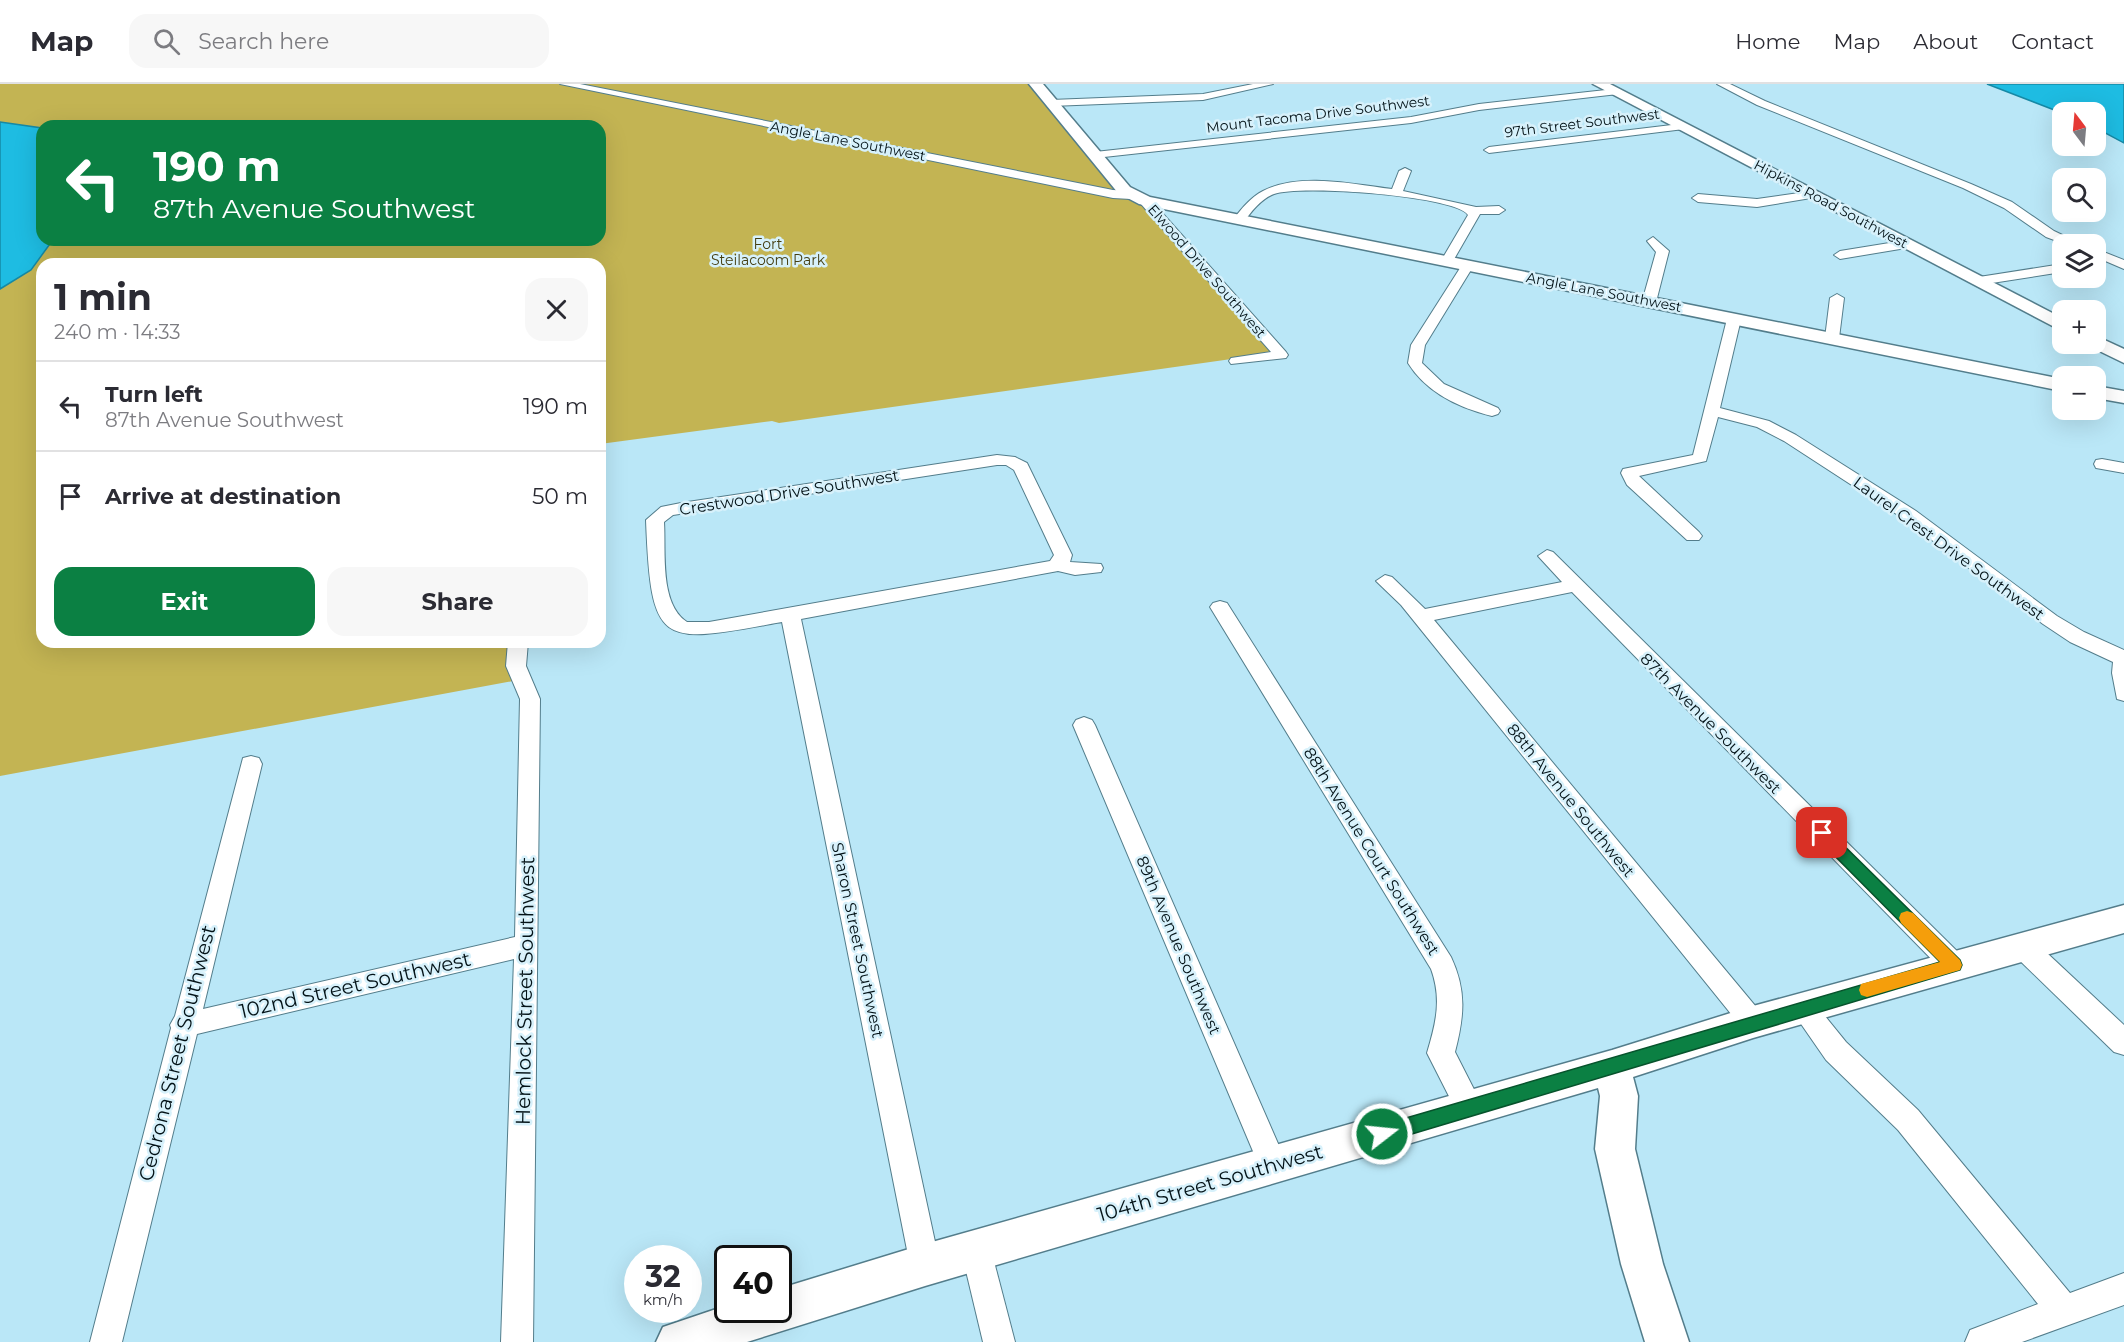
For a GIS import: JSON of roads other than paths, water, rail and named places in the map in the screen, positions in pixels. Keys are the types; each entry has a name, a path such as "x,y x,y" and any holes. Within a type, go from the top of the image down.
{"street":[{"name":"Angle Lane Southwest","path":"565,84 2052,383"},
{"name":"Elwood Drive Southwest","path":"1035,84 1124,190 1138,198 1281,355 1236,362"},
{"path":"1051,103 1210,97 1268,84"},
{"path":"1722,84 1761,103 1967,186 2008,205 2052,235"},
{"name":"Hipkins Road Southwest","path":"1607,88 2052,320"},
{"name":"Mount Tacoma Drive Southwest","path":"1095,155 1411,120 1479,107 1607,88"},
{"name":"97th Street Southwest","path":"1489,150 1680,127"},
{"path":"1396,193 1405,171"},
{"path":"1239,220 1260,197 1287,187 1362,188 1467,207 1474,211 1499,210"},
{"path":"1698,198 1750,204 1813,195"},
{"path":"1447,261 1474,211"},
{"path":"1649,302 1662,251 1653,241"},
{"path":"1840,255 1908,244"},
{"path":"1468,265 1418,345 1415,363 1429,381 1443,390 1492,411"},
{"path":"1979,281 2052,270"},
{"path":"1832,338 1837,298"},
{"path":"1693,536 1630,475 1631,471 1700,458 1734,319"},
{"path":"2106,347 2124,357"},
{"path":"2106,394 2124,397"},
{"name":"Laurel Crest Drive Southwest","path":"1711,410 1763,424 1790,438 1910,515 2050,620 2077,637 2123,658"},
{"name":"Crestwood Drive Southwest","path":"1056,565 1063,555 1021,467 1008,460 681,508 657,517 660,592 663,605 672,622 680,627 707,629 1056,565 1075,569 1094,568"},
{"path":"2102,464 2124,468"},
{"name":"87th Avenue Southwest","path":"1547,556 1574,586 1954,965"},
{"name":"88th Avenue Southwest","path":"1385,580 1420,616 1753,1022"},
{"path":"1420,616 1574,586"},
{"name":"88th Avenue Court Southwest","path":"1220,606 1442,965 1451,987 1453,1001 1441,1053 1447,1069 1470,1109"},
{"name":"Sharon Street Southwest","path":"790,614 925,1265"},
{"name":"Hemlock Street Southwest","path":"517,1342 527,945 530,699 516,666 518,648"},
{"path":"2123,658 2124,694"},
{"name":"89th Avenue Southwest","path":"1084,725 1273,1165"},
{"name":"Cedrona Street Southwest","path":"106,1342 183,1025 251,764"},
{"name":"104th Street Southwest","path":"678,1342 975,1250 1470,1109 1753,1022 2124,919"},
{"name":"102nd Street Southwest","path":"183,1025 527,945"},
{"path":"2022,946 2124,1043"},
{"path":"1803,1008 1836,1051 1908,1120 2064,1311"},
{"path":"1612,1067 1619,1096 1616,1149 1642,1264 1667,1342"},
{"path":"975,1250 999,1342"},
{"path":"1981,1341 2124,1289"}],"water":[{"path":"1987,84 2124,84 2124,143 2106,133 2106,102 2052,102 2052,109"},
{"path":"0,122 36,127 36,246 48,246 40,258 36,258 36,263 31,270 0,289"}],"park label":[{"name":"Fort Steilacoom Park","path":"768,252"}]}
